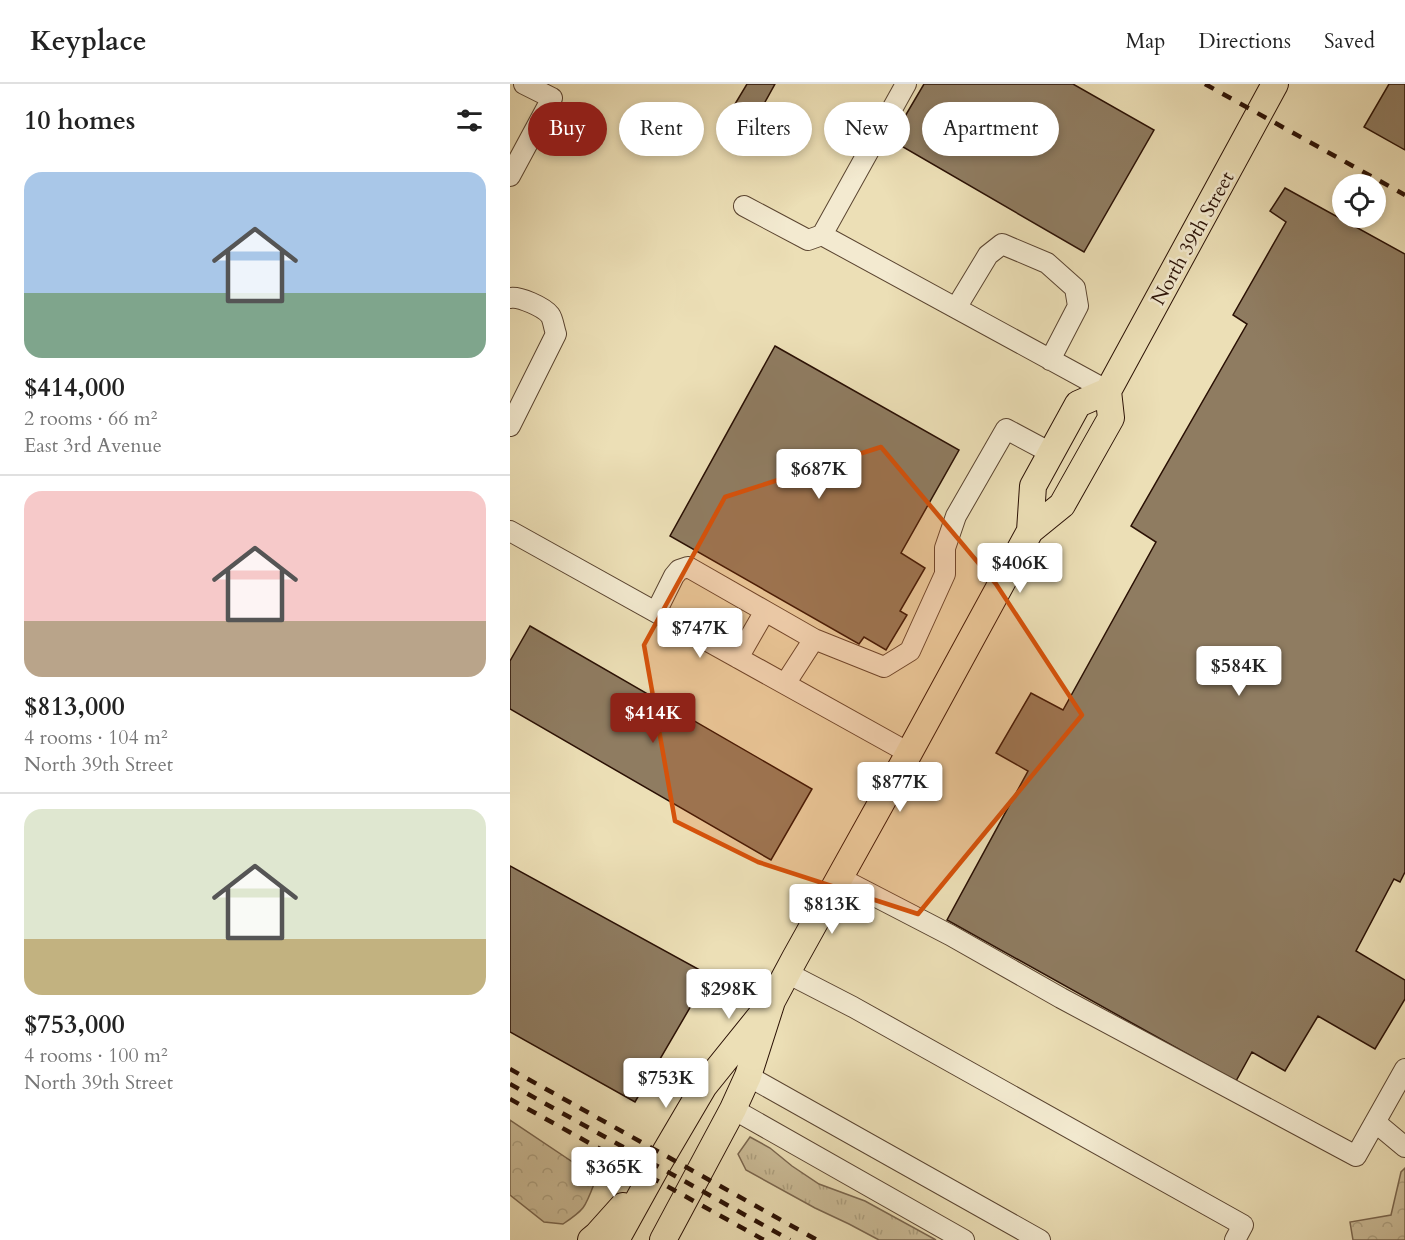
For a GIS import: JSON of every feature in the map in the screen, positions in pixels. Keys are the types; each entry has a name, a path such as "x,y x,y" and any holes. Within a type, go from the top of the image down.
{"main road":[{"name":"North 39th Street","path":"1108,391 1275,84"},
{"path":"663,1240 734,1109 748,1077 772,1001 787,972 1030,531 1062,505 1111,418 1108,391 1078,404 1033,486 1030,531"},
{"path":"616,1240 704,1086 772,1001"},
{"path":"591,1240 651,1178"}],"street":[{"path":"510,176 552,98 524,84"},
{"path":"744,206 808,240 822,235 906,84"},
{"path":"822,235 1108,391"},
{"path":"956,308 988,255 1002,244 1047,263 1075,288 1078,306 1050,360"},
{"path":"510,298 514,297 536,305 550,315 556,334 510,426"},
{"path":"656,612 679,570 688,567 813,639 884,667 910,651 945,574 945,548 957,516 1006,429 1051,453"},
{"path":"510,531 909,753"},
{"path":"738,658 765,611"},
{"path":"785,684 813,639"},
{"path":"840,878 950,935 1061,998 1356,1155 1405,1069"},
{"path":"787,972 1238,1222 1243,1225 1235,1240"},
{"path":"748,1077 1040,1240"},
{"path":"734,1109 964,1240"},
{"path":"1375,1122 1405,1147"}],"highlighted area":[{"path":"881,447 996,584 1082,715 918,914 758,862 675,821 644,645 725,497"}],"green space":[{"path":"510,1120 580,1167 594,1184 583,1208 563,1224 544,1222 510,1195"},
{"path":"750,1137 770,1148 819,1184 865,1201 936,1240 879,1240 746,1170 738,1154"},
{"path":"1405,1168 1405,1240 1353,1240 1350,1222 1391,1215 1401,1172"}],"building":[{"path":"747,84 775,84 765,102 736,102"},
{"path":"924,84 1073,84 1154,130 1084,252 910,151 910,108"},
{"path":"1389,84 1405,84 1405,150 1364,127"},
{"path":"1285,188 1332,214 1332,228 1358,228 1405,254 1405,872 1400,882 1394,879 1356,951 1405,980 1405,999 1375,1049 1318,1016 1285,1071 1252,1052 1236,1081 947,920 1028,771 996,753 1031,693 1063,710 1156,542 1131,526 1247,324 1233,315 1286,222 1270,211"},
{"path":"775,346 959,450 901,553 925,568 900,611 907,615 886,650 864,637 859,644 670,536"},
{"path":"530,626 812,789 771,860 510,709 510,661"},
{"path":"510,866 709,975 635,1102 510,1032"}],"railway":[{"path":"1205,84 1405,195"},
{"path":"510,1069 817,1240"},
{"path":"510,1084 790,1240"},
{"path":"510,1099 764,1240"}]}
